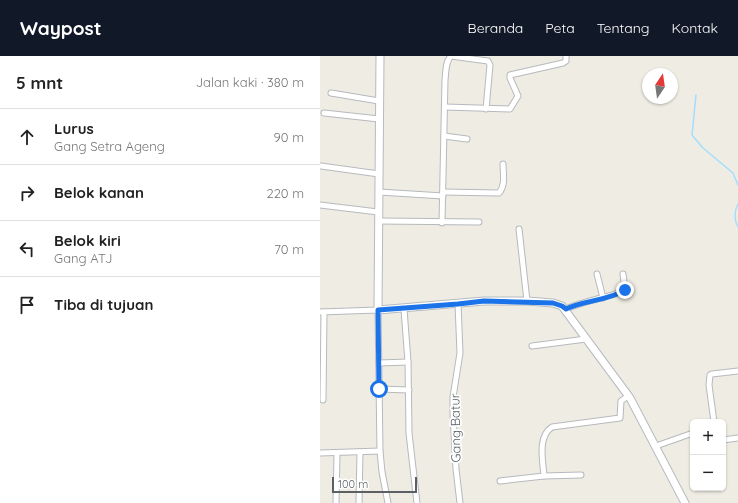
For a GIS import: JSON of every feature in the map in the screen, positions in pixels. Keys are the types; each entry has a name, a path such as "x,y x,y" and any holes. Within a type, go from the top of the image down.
{"street":[{"path":"380,56 378,212 380,452 388,503"},
{"path":"442,223 445,107 448,58 451,56 488,61 490,65 486,109"},
{"path":"445,107 509,110 512,108 518,96 510,78 511,74 563,63 566,62 566,56"},
{"path":"331,93 379,101"},
{"path":"324,113 379,119"},
{"path":"444,136 467,139"},
{"path":"379,192 443,194 499,193 503,186 502,164"},
{"path":"321,166 379,174"},
{"path":"320,205 378,212"},
{"path":"379,221 442,223 479,222"},
{"path":"519,229 527,301"},
{"path":"597,274 603,298"},
{"path":"566,309 578,304 625,291 623,274"},
{"path":"323,400 322,312 404,309 484,301 527,301 553,303 566,309 583,340 628,396 656,446 685,503"},
{"name":"Gang Batur","path":"458,304 460,353 453,397 453,414 456,469 460,503"},
{"path":"404,309 408,362 409,433 417,503"},
{"path":"532,346 583,340"},
{"path":"379,363 408,362"},
{"path":"714,419 709,385 710,375 738,371"},
{"path":"379,389 409,390"},
{"path":"544,476 542,445 547,431 552,427 620,418 621,401 628,396"},
{"path":"656,446 690,434"},
{"path":"726,440 738,438"},
{"path":"359,503 360,452"},
{"path":"320,453 380,452"},
{"path":"336,503 337,453"},
{"path":"500,482 544,476 581,475"}],"waterway":[{"path":"696,95 692,135 703,148 733,173 738,185"},
{"path":"738,204 735,216 738,227"}],"route":[{"path":"379,389 378,310 404,309 484,301 527,301 553,303 566,309 625,290"}]}
